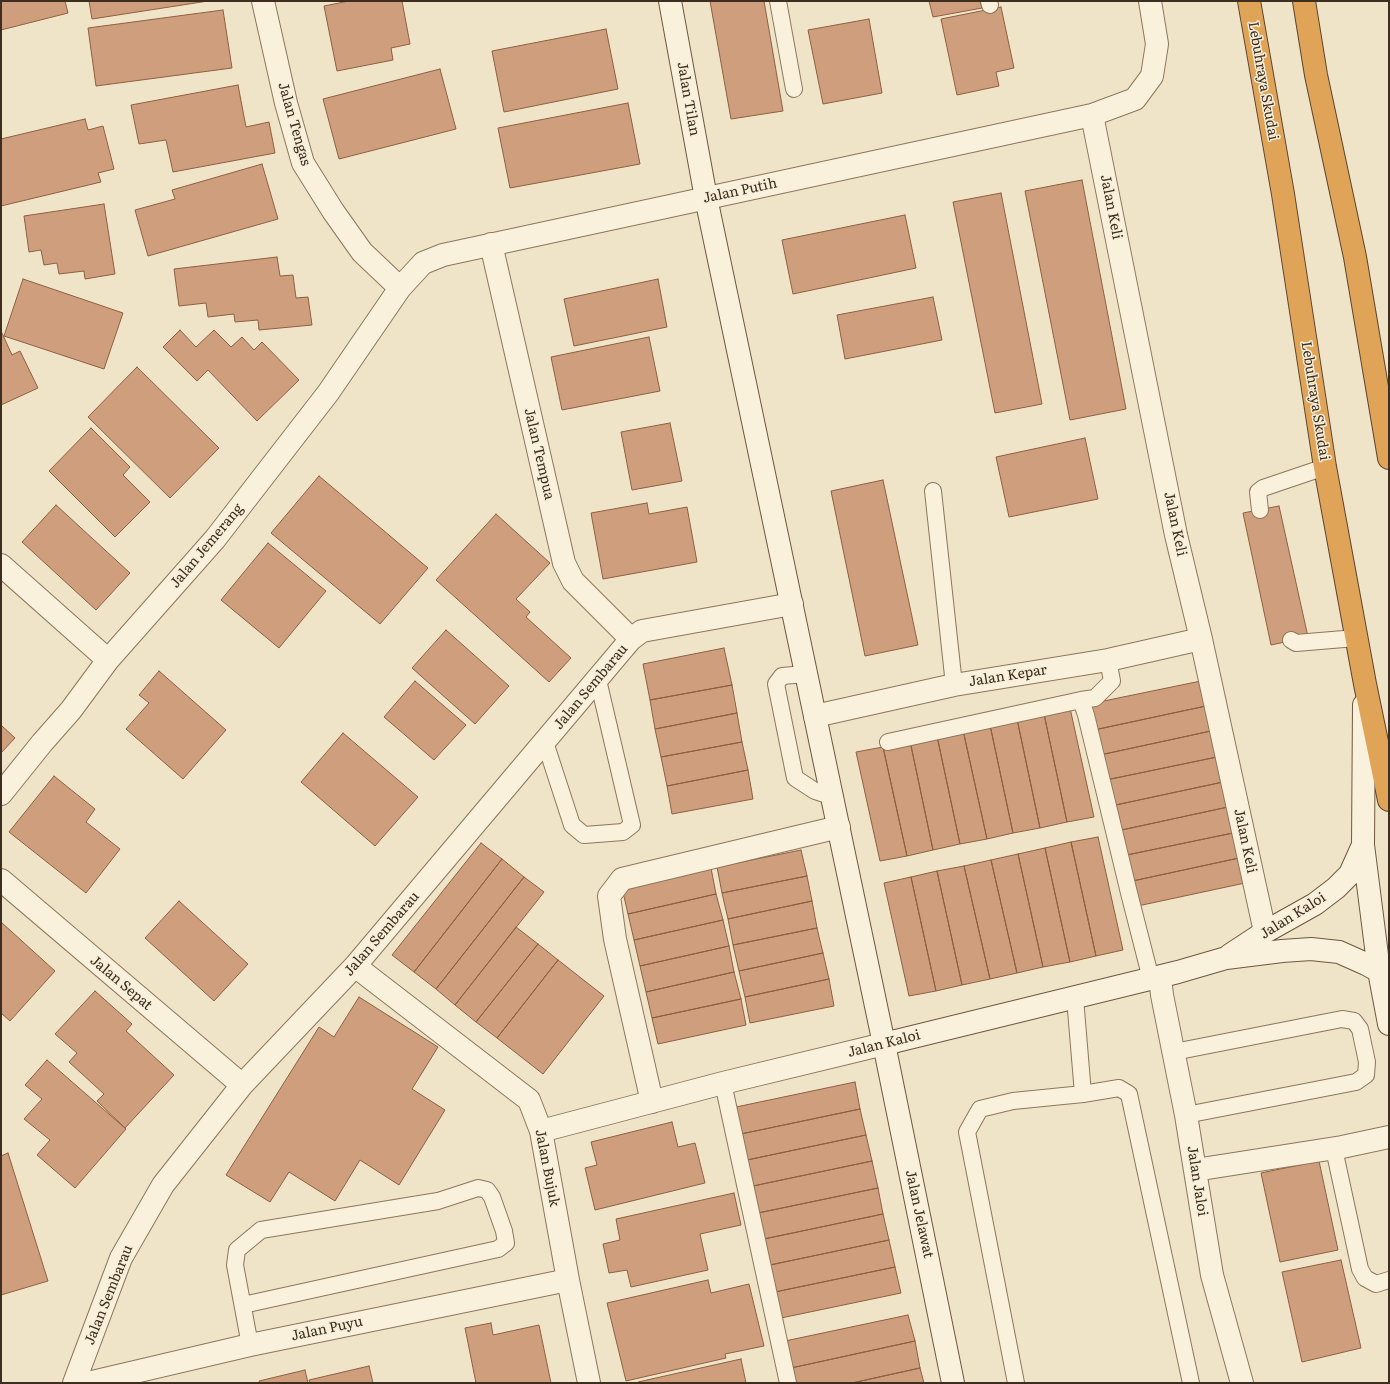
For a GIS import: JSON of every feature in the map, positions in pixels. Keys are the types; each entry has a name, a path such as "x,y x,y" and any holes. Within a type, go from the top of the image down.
{"highway":[{"name":"Lebuhraya Skudai","path":"1249,1 1283,194 1325,467 1356,638 1389,800"},
{"path":"1304,1 1316,75 1355,257 1389,458"}],"street":[{"name":"Jalan Tengas","path":"263,1 286,103 303,163 333,211 362,252 400,288"},
{"name":"Jalan Tilan","path":"670,1 706,198 792,604"},
{"name":"Jalan Putih","path":"400,288 423,263 443,255 1092,115 1135,99 1152,76 1157,44 1150,1"},
{"path":"1314,1 1316,75"},
{"name":"Jalan Keli","path":"1092,115 1176,535 1201,638 1265,932"},
{"name":"Jalan Tempua","path":"491,244 564,563 572,581 631,639"},
{"name":"Jalan Jemerang","path":"1,794 71,710 108,660 215,539 328,393 400,288"},
{"path":"1,565 108,660"},
{"name":"Jalan Sembarau","path":"74,1383 121,1258 163,1185 242,1085 356,966 631,639 642,631 792,604"},
{"name":"Jalan Jelawat","path":"792,604 953,1383"},
{"name":"Jalan Kepar","path":"815,716 954,685 1108,660 1201,638"},
{"path":"1365,684 1363,845 1379,971 1389,1024"},
{"path":"652,1102 615,940 609,896 622,879 839,827"},
{"name":"Jalan Kaloi","path":"1226,958 1265,932 1315,904 1336,888 1350,874 1363,845"},
{"name":"Jalan Sepat","path":"1,880 242,1085"},
{"name":"Jalan Kaloi","path":"541,1131 723,1083 1155,978 1226,958 1311,949 1339,952 1379,971"},
{"name":"Jalan Bujuk","path":"356,966 529,1100 541,1131 568,1280 589,1383"},
{"name":"Jalan Jaloi","path":"1155,978 1162,995 1174,1052 1186,1115 1212,1275 1242,1383"},
{"path":"1195,1170 1334,1149 1389,1138"},
{"name":"Jalan Puyu","path":"88,1383 250,1345 568,1280"}],"lane":[{"path":"778,1 794,89"},
{"path":"1260,510 1258,492 1263,488 1325,467"},
{"path":"933,491 954,685"},
{"path":"1291,640 1296,643 1356,638"},
{"path":"888,742 1095,698 1112,681 1108,660"},
{"path":"806,674 782,676 776,684 795,778 815,791 832,795"},
{"path":"545,742 572,825 584,835 623,832 632,825 598,680"},
{"path":"1081,700 1086,715 1129,893 1155,978"},
{"path":"1074,998 1083,1094"},
{"path":"1174,1052 1342,1019 1354,1021 1360,1029 1367,1062 1366,1075 1356,1082 1186,1115"},
{"path":"723,1083 788,1383"},
{"path":"1016,1383 967,1132 980,1109 1013,1101 1083,1094 1119,1088 1130,1094 1191,1383"},
{"path":"1334,1149 1360,1269 1365,1278 1376,1284 1389,1280"},
{"path":"243,1305 498,1249 506,1243 504,1231 492,1197 487,1190 478,1188 438,1201 261,1230 237,1250 236,1265 243,1305 250,1345"}],"building":[{"path":"1,1 65,1 68,13 1,30"},
{"path":"89,1 208,1 92,19"},
{"path":"349,1 402,1 410,44 391,48 393,60 337,71 324,6"},
{"path":"710,1 764,1 783,111 731,119"},
{"path":"929,1 980,1 982,8 933,17"},
{"path":"1001,7 1014,68 996,72 999,86 957,95 941,19"},
{"path":"223,10 232,68 96,86 88,28"},
{"path":"869,19 882,93 823,104 808,30"},
{"path":"606,29 618,89 504,112 492,51"},
{"path":"440,69 456,129 339,159 323,99"},
{"path":"238,85 246,127 269,122 275,153 173,172 166,140 139,144 131,105"},
{"path":"628,103 640,164 510,188 498,128"},
{"path":"85,119 88,130 103,126 114,169 98,173 101,182 1,206 1,139"},
{"path":"262,164 278,219 148,256 135,210 175,199 172,190"},
{"path":"1082,180 1126,409 1070,420 1025,191"},
{"path":"1001,193 1042,404 995,413 953,202"},
{"path":"104,204 115,274 85,279 84,271 59,274 57,263 44,265 41,250 29,252 24,216"},
{"path":"905,215 916,268 793,294 782,240"},
{"path":"277,257 280,276 293,275 296,298 308,297 312,325 259,330 258,320 235,322 234,314 208,317 206,303 179,306 174,269"},
{"path":"23,279 123,313 104,369 4,336"},
{"path":"658,279 667,327 574,346 564,299"},
{"path":"933,297 942,340 845,359 837,315"},
{"path":"180,330 196,347 214,330 231,347 242,337 254,350 262,342 299,380 257,421 208,370 197,381 163,347"},
{"path":"1,331 12,355 20,351 38,388 1,405"},
{"path":"649,337 660,391 562,410 551,357"},
{"path":"137,367 219,448 170,498 88,417"},
{"path":"670,423 682,481 632,490 621,432"},
{"path":"91,428 130,467 123,475 150,502 115,537 49,471"},
{"path":"1085,438 1098,499 1009,517 996,457"},
{"path":"319,476 428,568 380,624 271,533"},
{"path":"883,480 918,645 865,656 831,491"},
{"path":"647,503 649,514 687,507 697,562 603,579 591,513"},
{"path":"56,505 130,573 96,610 22,542"},
{"path":"1279,506 1308,637 1271,645 1243,513"},
{"path":"496,514 550,563 516,599 530,612 526,617 571,658 549,682 436,580"},
{"path":"268,543 326,591 279,648 221,600"},
{"path":"446,630 509,686 475,724 412,668"},
{"path":"724,648 732,685 650,700 643,664"},
{"path":"159,671 226,730 183,779 126,729 149,703 139,695"},
{"path":"415,681 466,725 434,760 384,717"},
{"path":"1201,681 1206,706 1094,730 1089,704"},
{"path":"732,685 737,713 655,729 650,700"},
{"path":"1206,706 1211,731 1100,755 1094,730"},
{"path":"1070,708 1094,817 1067,822 1044,714"},
{"path":"737,713 742,742 661,757 655,729"},
{"path":"1044,714 1067,822 1040,828 1017,719"},
{"path":"1017,719 1040,828 1013,833 990,725"},
{"path":"1,725 15,738 1,753"},
{"path":"990,725 1013,833 987,839 963,730"},
{"path":"963,730 987,839 960,844 937,736"},
{"path":"1211,731 1217,757 1106,780 1100,755"},
{"path":"343,733 418,797 375,846 301,782"},
{"path":"937,736 960,844 933,850 910,741"},
{"path":"910,741 933,850 907,856 883,747"},
{"path":"742,742 748,770 667,786 661,757"},
{"path":"883,747 907,856 880,861 856,752"},
{"path":"1217,757 1223,782 1111,806 1106,780"},
{"path":"748,770 753,799 672,814 667,786"},
{"path":"54,776 95,809 86,822 120,849 86,893 9,832"},
{"path":"1223,782 1228,807 1117,831 1111,806"},
{"path":"1228,807 1233,833 1122,856 1117,831"},
{"path":"1233,833 1239,858 1128,882 1122,856"},
{"path":"1098,837 1123,950 1096,956 1071,842"},
{"path":"1071,842 1096,956 1070,962 1045,848"},
{"path":"481,843 502,859 414,972 392,955"},
{"path":"1045,848 1070,962 1043,967 1018,854"},
{"path":"801,850 807,876 722,893 717,867"},
{"path":"1018,854 1043,967 1017,973 991,860"},
{"path":"1239,858 1245,883 1133,907 1128,882"},
{"path":"502,859 524,877 436,989 414,972"},
{"path":"991,860 1017,973 990,979 964,866"},
{"path":"964,866 990,979 962,985 937,871"},
{"path":"711,868 716,894 628,914 622,888"},
{"path":"937,871 962,985 936,991 911,877"},
{"path":"807,876 812,901 728,919 722,893"},
{"path":"524,877 544,892 455,1005 436,989"},
{"path":"911,877 936,991 909,996 884,883"},
{"path":"716,894 723,920 634,940 628,914"},
{"path":"179,901 248,964 214,1001 145,938"},
{"path":"812,901 817,928 733,945 728,919"},
{"path":"723,920 729,946 640,966 634,940"},
{"path":"1,922 55,971 10,1021 1,1013"},
{"path":"516,927 538,944 476,1022 455,1005"},
{"path":"817,928 823,953 739,971 733,945"},
{"path":"538,944 558,960 497,1038 476,1022"},
{"path":"729,946 734,972 646,992 640,966"},
{"path":"823,953 829,979 745,997 739,971"},
{"path":"558,960 604,996 543,1074 497,1038"},
{"path":"734,972 741,999 652,1018 646,992"},
{"path":"829,979 834,1006 750,1023 745,997"},
{"path":"95,991 132,1024 126,1031 174,1075 125,1128 97,1101 104,1094 69,1062 77,1053 55,1034"},
{"path":"359,997 438,1047 412,1089 445,1110 399,1185 360,1160 335,1201 289,1172 270,1202 226,1175 319,1027 334,1037"},
{"path":"741,999 746,1025 658,1044 652,1018"},
{"path":"47,1060 126,1129 75,1188 37,1155 50,1140 24,1119 42,1099 25,1085"},
{"path":"855,1082 860,1109 741,1134 736,1107"},
{"path":"860,1109 866,1135 747,1160 741,1134"},
{"path":"672,1122 678,1147 695,1143 705,1183 595,1210 585,1168 597,1165 591,1142"},
{"path":"866,1135 872,1161 753,1186 747,1160"},
{"path":"8,1153 48,1281 1,1295 1,1156"},
{"path":"872,1161 878,1188 758,1213 753,1186"},
{"path":"1319,1161 1338,1250 1280,1262 1261,1173"},
{"path":"878,1188 883,1214 764,1239 758,1213"},
{"path":"734,1193 741,1225 700,1234 708,1270 631,1287 627,1270 609,1273 603,1244 620,1240 616,1219"},
{"path":"883,1214 889,1240 770,1265 764,1239"},
{"path":"889,1240 895,1267 775,1292 770,1265"},
{"path":"1341,1260 1361,1348 1302,1362 1282,1272"},
{"path":"895,1267 901,1293 781,1318 775,1292"},
{"path":"708,1280 711,1293 749,1284 764,1346 725,1354 726,1358 626,1381 607,1303"},
{"path":"908,1315 915,1341 791,1368 785,1341"},
{"path":"491,1323 493,1335 539,1325 551,1383 476,1383 465,1328"},
{"path":"915,1341 920,1368 852,1383 794,1383 791,1368"},
{"path":"741,1359 746,1383 638,1383 638,1382"},
{"path":"369,1366 373,1383 310,1383 309,1380"},
{"path":"920,1368 924,1383 852,1383"},
{"path":"305,1370 308,1383 260,1383 259,1381"}]}
